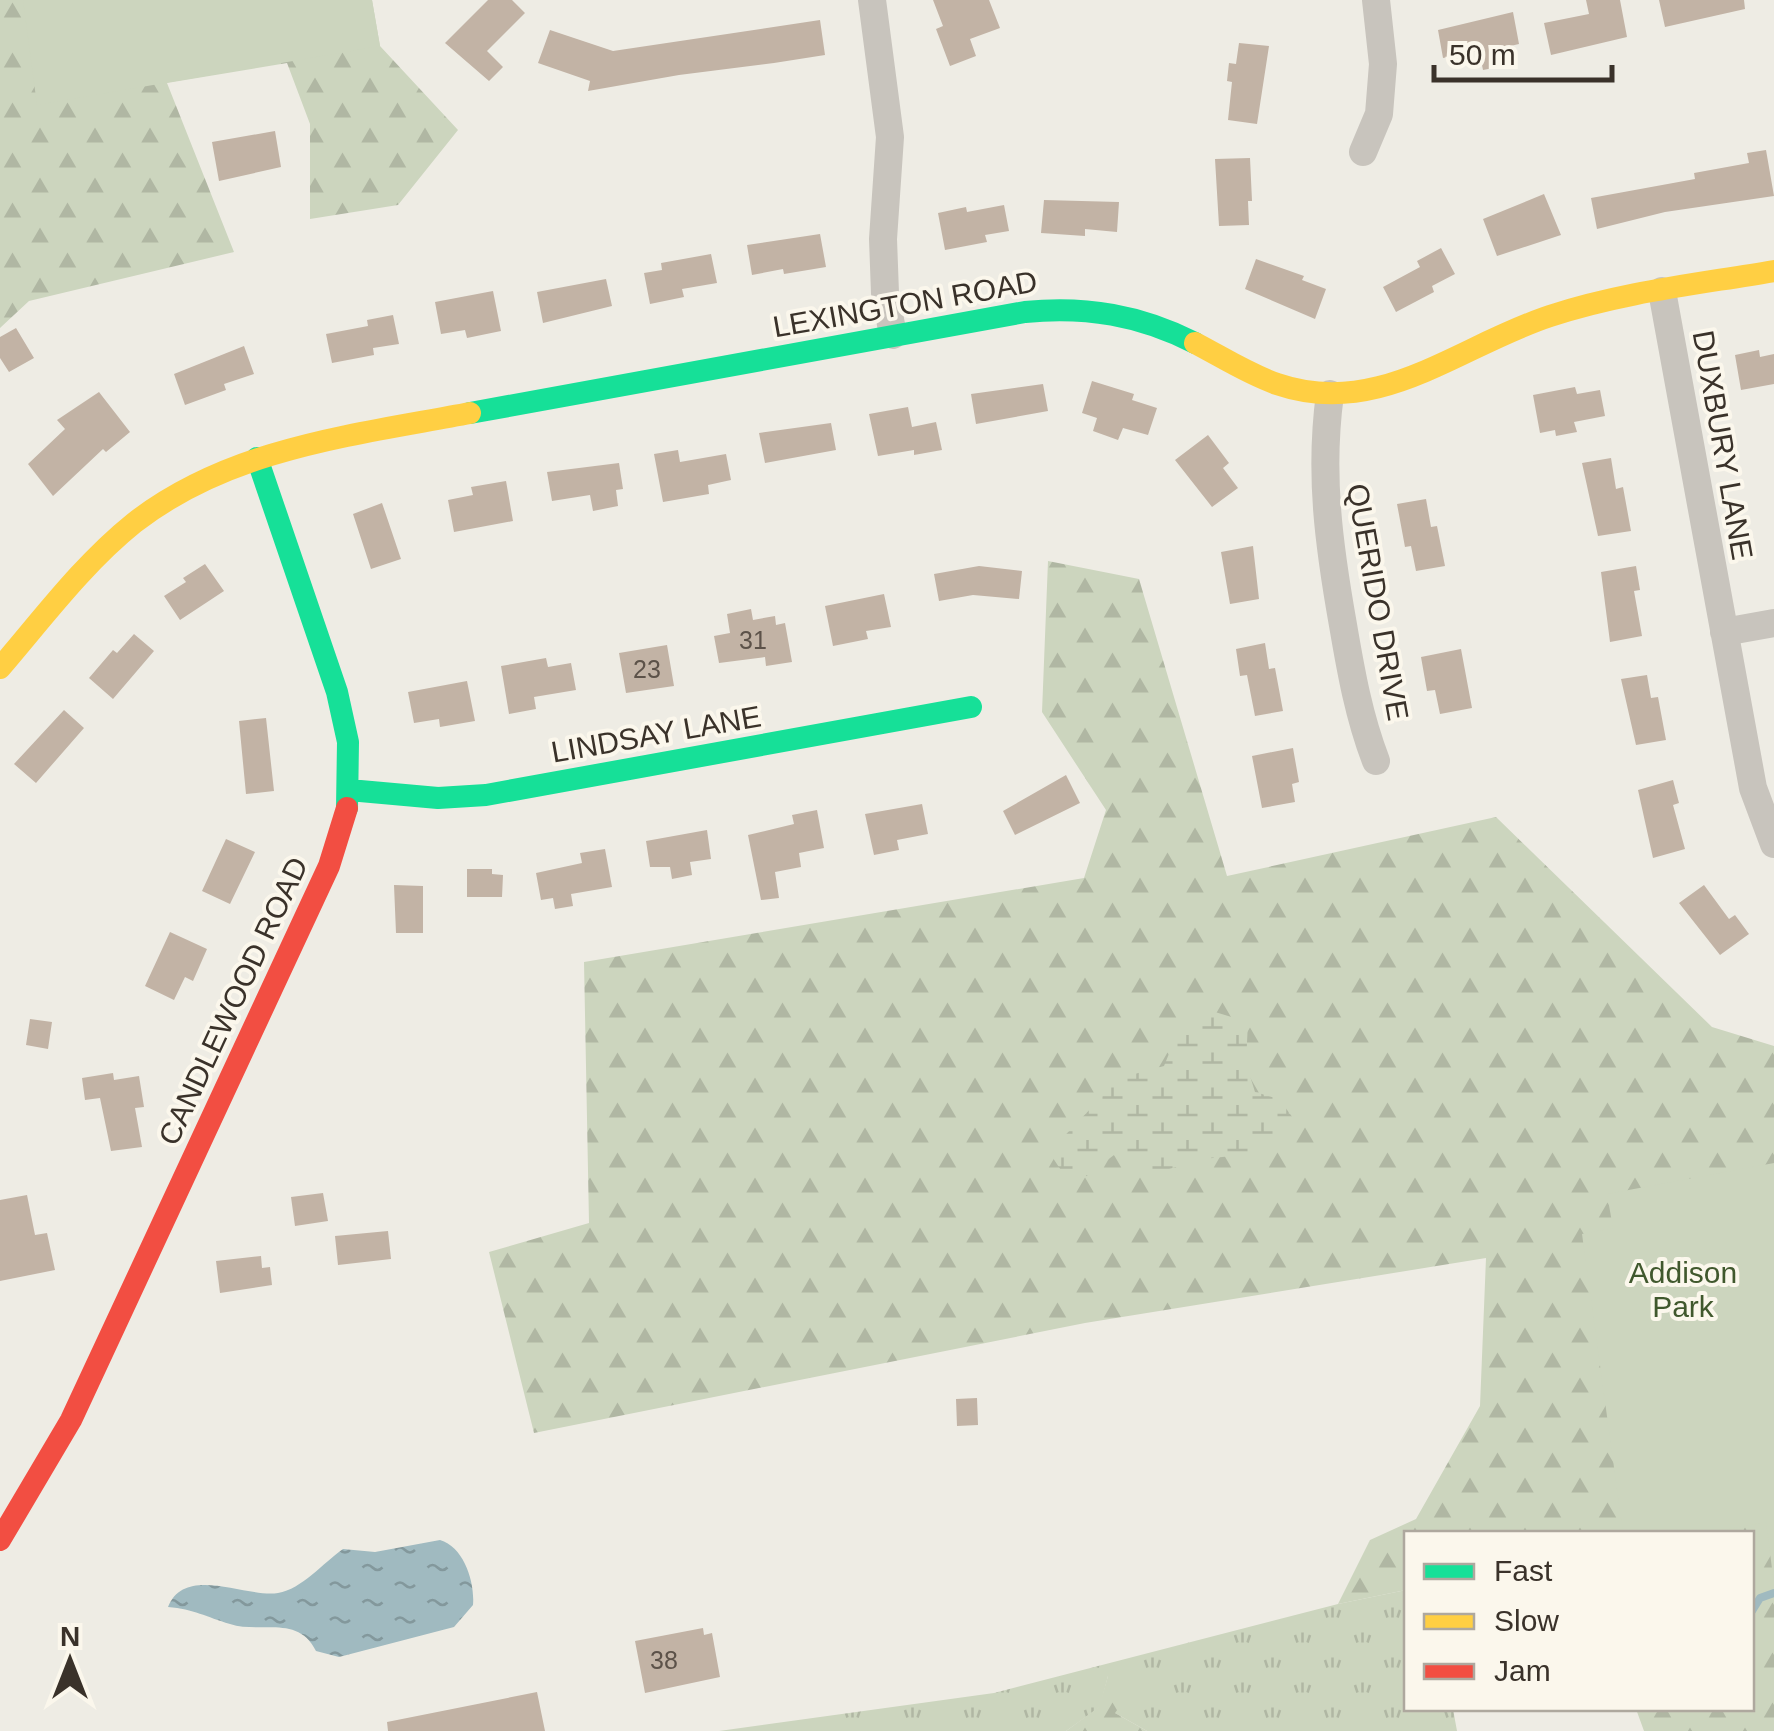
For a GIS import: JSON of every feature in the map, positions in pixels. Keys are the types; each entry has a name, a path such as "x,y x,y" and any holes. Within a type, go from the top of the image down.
{"street":[{"path":"872,0 890,123 882,239 885,293 893,334"},
{"path":"1364,152 1379,114 1383,64 1376,0"},
{"name":"LEXINGTON ROAD","path":"0,668 132,524 188,488 257,458 314,442 1031,310 1091,310 1134,318 1176,333 1269,383 1330,394 1362,392 1408,383 1513,330 1579,308 1774,271"},
{"name":"DUXBURY LANE","path":"1662,291 1752,788 1774,844"},
{"name":"QUERIDO DRIVE","path":"1330,394 1323,458 1327,532 1356,698 1376,761"},
{"name":"CANDLEWOOD ROAD","path":"0,1540 71,1420 99,1362 329,866 345,818 348,742 337,692 257,458"},
{"path":"1724,632 1774,623"},
{"name":"LINDSAY LANE","path":"349,790 438,798 486,796 971,707"}],"green space":[{"path":"0,0 372,0 380,46 458,130 398,205 310,219 310,124 287,63 167,83 234,252 29,301 0,328"},
{"path":"23,0 372,0 380,46 37,105"},
{"path":"1048,561 1139,579 1227,876 1496,817 1712,1027 1774,1046 1774,1731 1644,1731 1637,1711 1754,1711 1754,1531 1404,1531 1404,1590 1338,1604 1370,1540 1416,1519 1480,1406 1486,1258 1085,1323 534,1433 489,1252 589,1223 584,962 1084,878 1106,810 1042,712"},
{"path":"1215,1012 1248,1022 1246,1063 1255,1092 1279,1099 1293,1118 1282,1141 1261,1153 1203,1159 1152,1174 1114,1155 1072,1187 1049,1152 1120,1078 1164,1066 1179,1029"},
{"name":"Addison Park","path":"1774,1163 1774,1584 1766,1522 1719,1531 1623,1531 1582,1234 1613,1228 1607,1194"},
{"path":"1404,1590 1404,1711 1453,1711 1457,1731 1147,1731 1115,1713 1108,1676 1100,1707 1066,1731 719,1731 994,1693"},
{"path":"1118,1674 1136,1683 1115,1713 1147,1731 1066,1731 1099,1707 1108,1676"}],"water":[{"path":"440,1540 462,1558 472,1586 473,1605 454,1627 339,1657 316,1651 308,1640 289,1629 242,1627 168,1607 176,1594 188,1587 278,1593 304,1581 343,1549 375,1552"}],"building":[{"path":"488,0 512,0 525,13 487,51 503,67 489,81 445,43"},
{"path":"933,0 989,0 1000,28 970,39 976,56 950,66 936,29 943,26"},
{"path":"1586,0 1620,0 1627,37 1551,55 1544,23 1589,14"},
{"path":"1659,0 1744,0 1745,9 1665,27"},
{"path":"1513,12 1519,44 1506,47 1509,65 1483,70 1479,51 1443,58 1438,30"},
{"path":"820,20 825,55 774,63 588,91 590,81 538,63 550,30 613,51"},
{"path":"1239,43 1269,46 1257,124 1228,120 1232,82 1227,81 1229,63 1236,64"},
{"path":"275,131 281,167 219,181 212,142"},
{"path":"1766,150 1774,196 1665,212 1597,229 1591,198 1695,179 1694,173 1749,163 1747,153"},
{"path":"1250,158 1249,225 1219,226 1215,159"},
{"path":"1544,194 1561,235 1497,256 1483,219"},
{"path":"1044,200 1119,202 1117,232 1085,229 1085,236 1041,233"},
{"path":"1004,205 1009,231 985,235 987,242 945,250 938,213"},
{"path":"820,234 826,267 752,275 747,245"},
{"path":"1441,248 1455,274 1432,286 1434,292 1396,312 1383,287 1420,267 1417,261"},
{"path":"711,254 717,283 682,289 684,297 650,304 644,273 662,270 661,263"},
{"path":"1256,259 1304,276 1302,280 1326,289 1315,319 1245,289"},
{"path":"606,279 612,306 543,323 537,292"},
{"path":"493,291 501,331 467,338 465,330 441,334 435,302"},
{"path":"393,315 399,344 373,348 374,355 332,363 326,334 368,326 367,320"},
{"path":"16,328 34,358 9,372 0,358 0,337"},
{"path":"244,346 254,374 224,384 226,390 185,405 174,374"},
{"path":"1759,350 1760,357 1774,354 1774,384 1741,390 1735,355"},
{"path":"1092,381 1134,394 1132,400 1157,408 1148,435 1123,428 1118,440 1093,431 1097,418 1082,413"},
{"path":"1043,384 1048,411 976,424 971,394"},
{"path":"1575,387 1577,394 1600,390 1605,416 1574,422 1577,432 1556,436 1555,430 1540,433 1533,395"},
{"path":"99,392 130,432 106,452 103,449 53,496 28,464 65,429 57,420"},
{"path":"908,407 912,427 936,422 942,450 878,456 869,414"},
{"path":"831,423 836,450 765,463 759,433"},
{"path":"1208,435 1229,463 1223,468 1238,488 1212,507 1175,460"},
{"path":"678,450 680,462 726,454 731,480 708,485 709,494 663,502 654,454"},
{"path":"1611,458 1616,489 1623,487 1631,531 1598,536 1582,463"},
{"path":"619,463 623,489 616,490 618,506 593,511 590,495 552,501 547,472"},
{"path":"506,481 513,521 454,532 448,500 473,495 471,487"},
{"path":"1426,499 1431,527 1437,526 1445,566 1416,571 1411,546 1405,547 1397,504"},
{"path":"382,503 401,559 371,569 353,514"},
{"path":"1253,546 1259,599 1230,604 1221,552"},
{"path":"205,564 224,591 180,620 164,596"},
{"path":"979,566 1022,571 1019,599 973,595 939,601 934,574"},
{"path":"1636,566 1640,590 1634,591 1642,636 1610,642 1601,572"},
{"path":"884,594 891,627 866,631 868,639 833,646 825,606"},
{"path":"751,609 753,620 775,616 776,625 785,623 792,662 766,666 765,657 719,663 714,636 730,633 727,614"},
{"path":"134,634 154,651 113,699 89,678 113,650 117,653"},
{"path":"1265,643 1269,669 1275,668 1283,711 1255,716 1247,675 1240,676 1236,649"},
{"path":"667,645 674,686 626,693 619,653"},
{"path":"1461,649 1472,708 1440,714 1435,690 1427,691 1421,657"},
{"path":"546,658 548,667 571,663 576,690 534,697 536,709 509,714 501,666"},
{"path":"1647,675 1651,698 1658,697 1666,740 1636,745 1621,679"},
{"path":"467,681 475,721 440,727 439,719 414,723 408,692"},
{"path":"64,710 84,728 36,783 14,764"},
{"path":"266,718 274,791 246,794 239,721"},
{"path":"1293,748 1299,782 1292,784 1295,802 1262,808 1252,756"},
{"path":"1066,775 1080,803 1015,835 1003,811"},
{"path":"1673,780 1679,803 1673,805 1685,849 1653,858 1638,790"},
{"path":"922,804 928,834 897,840 899,850 874,855 865,814"},
{"path":"817,810 824,848 799,853 801,867 775,872 779,898 761,900 748,835 794,824 792,815"},
{"path":"707,830 711,859 690,862 692,875 672,879 670,867 650,867 646,841"},
{"path":"226,839 255,852 230,904 202,891"},
{"path":"605,849 612,887 571,894 573,906 555,909 553,898 541,900 536,873 582,863 580,853"},
{"path":"467,869 492,869 492,874 503,875 502,897 467,897"},
{"path":"394,885 423,886 423,933 396,933"},
{"path":"1704,885 1729,919 1735,915 1749,934 1720,955 1679,903"},
{"path":"170,932 207,949 193,981 185,977 174,1000 145,986"},
{"path":"30,1019 52,1022 48,1049 26,1045"},
{"path":"113,1073 114,1080 139,1076 144,1107 135,1108 142,1147 111,1151 100,1098 85,1100 82,1078"},
{"path":"323,1193 328,1221 295,1226 291,1197"},
{"path":"27,1195 35,1235 47,1233 55,1270 0,1281 0,1200"},
{"path":"388,1231 391,1259 338,1265 335,1236"},
{"path":"261,1256 262,1268 270,1267 272,1285 220,1293 216,1261"},
{"path":"977,1398 978,1425 957,1426 956,1399"},
{"path":"703,1628 704,1635 712,1633 720,1677 645,1693 635,1641"},
{"path":"537,1692 545,1731 388,1731 387,1722"}],"waterway":[{"path":"1754,1608 1760,1598 1774,1593"}],"traffic: fast":[{"path":"470,413 1025,312 1070,310 1112,315 1154,326 1195,343"},
{"path":"257,458 337,692 348,742 347,808"},
{"path":"349,790 438,798 486,795 971,707"}],"traffic: slow":[{"path":"1195,343 1277,384 1314,392 1350,392 1384,386 1417,374 1516,329 1578,308 1661,289 1774,271"},
{"path":"0,668 98,556 134,523 171,498 211,477 294,448 470,413"}],"traffic: jam":[{"path":"0,1540 71,1420 329,866 347,808"}]}
